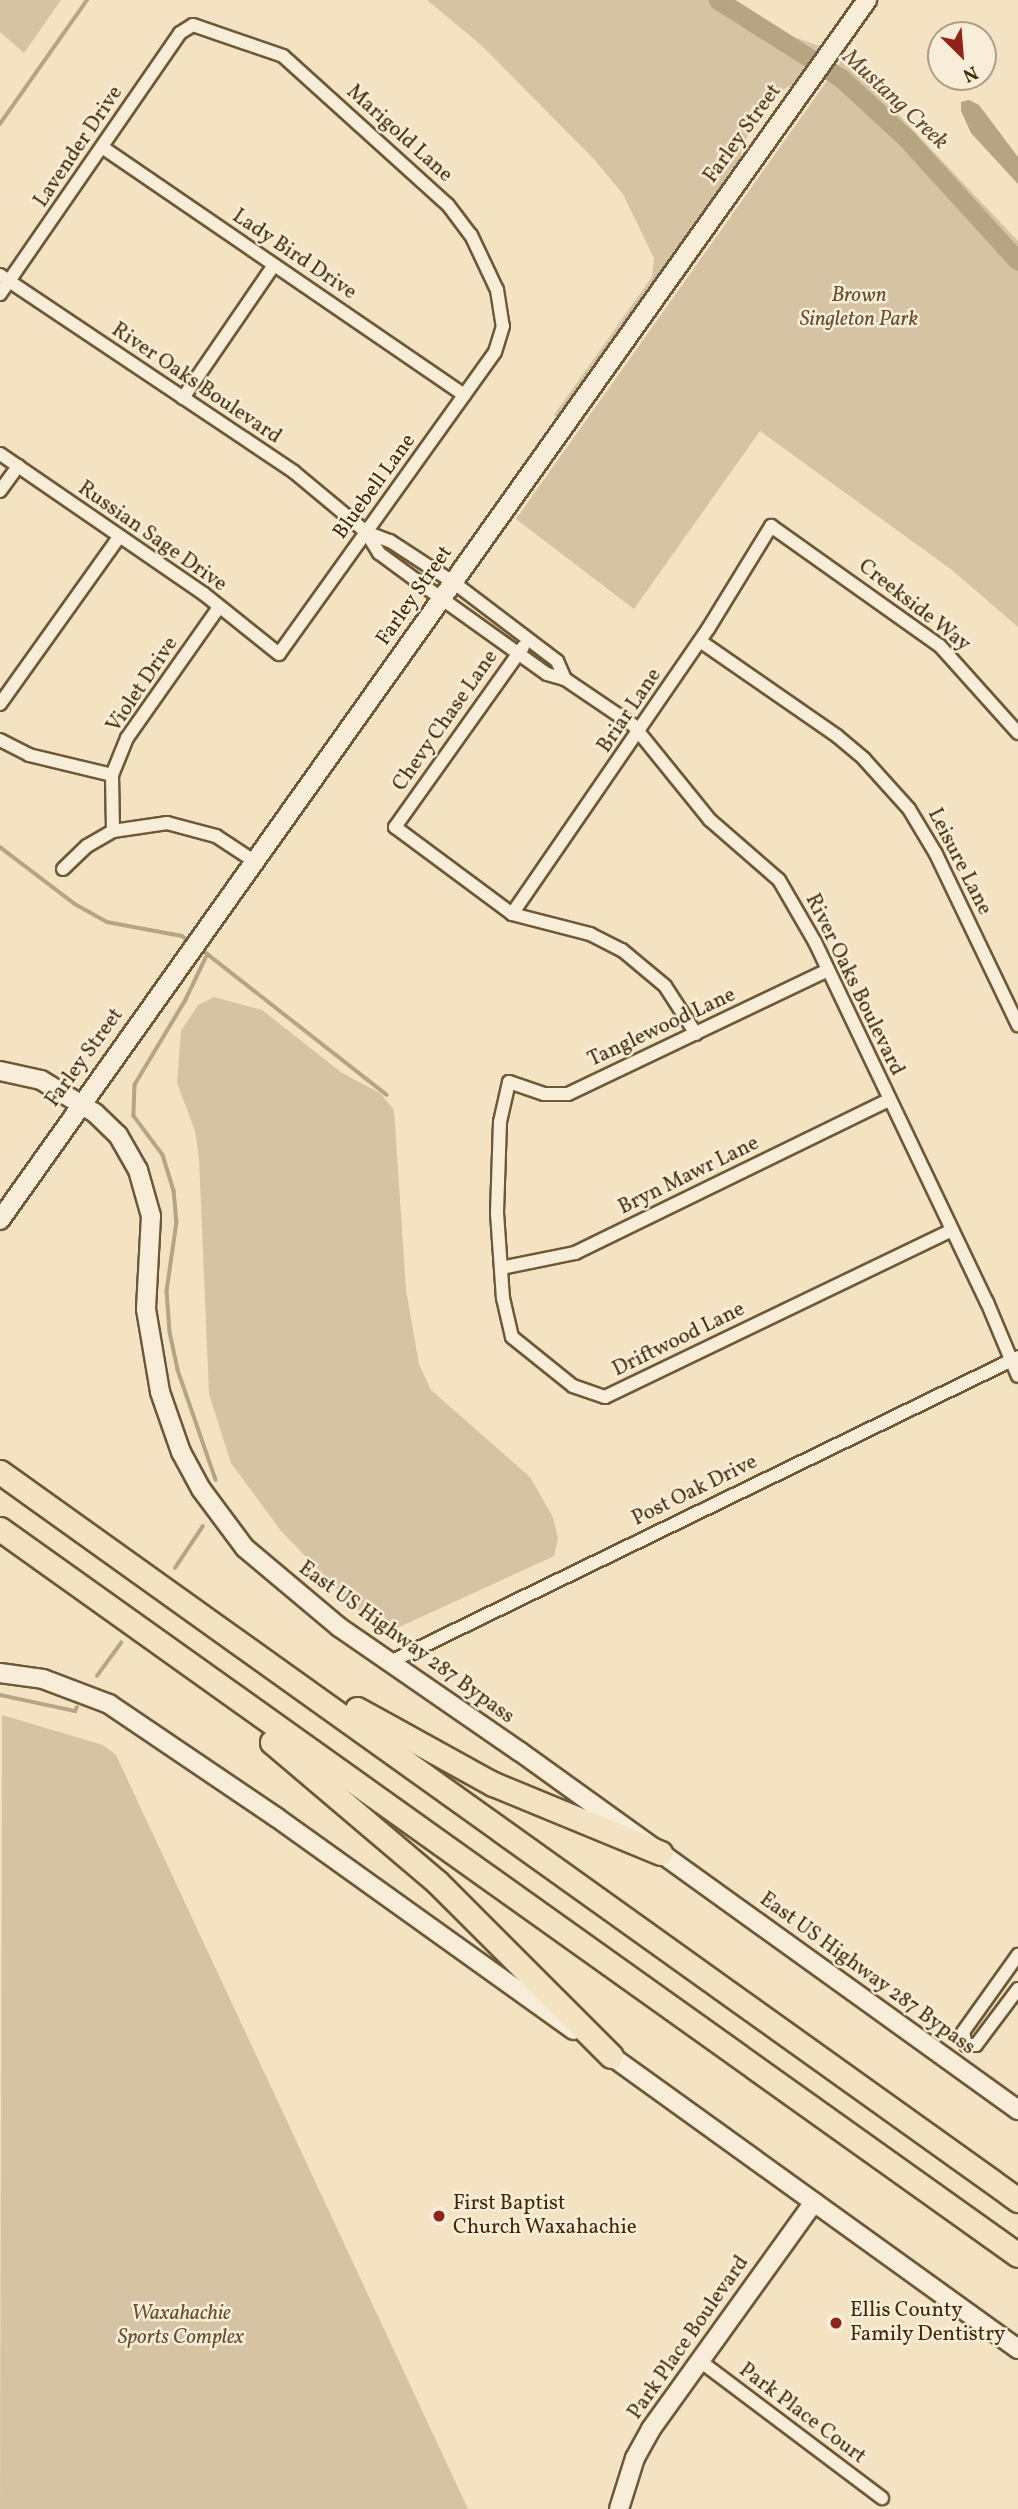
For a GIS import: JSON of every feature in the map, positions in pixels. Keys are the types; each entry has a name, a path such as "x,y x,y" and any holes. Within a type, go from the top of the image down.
{"highway":[{"path":"0,1472 1018,2200"},
{"path":"0,1529 1018,2255"},
{"path":"254,1653 493,1784 660,1853"},
{"path":"180,1658 199,1682 397,1844 522,1963 611,2056"}],"main road":[{"name":"Farley Street","path":"0,1220 79,1104 204,933 867,0"},
{"name":"East US Highway 287 Bypass","path":"0,1071 41,1080 79,1104 118,1135 148,1194 148,1331 170,1424 201,1489 245,1548 275,1576 390,1662 1018,2110"},
{"path":"0,1673 43,1679 109,1704 276,1817 1018,2349"},
{"name":"Park Place Boulevard","path":"619,2509 635,2458 700,2361 814,2202"}],"street":[{"name":"Lavender Drive","path":"0,294 5,279 102,148 180,33 193,24"},
{"name":"Marigold Lane","path":"193,24 283,56 448,205 471,235 497,290 501,340"},
{"name":"Lady Bird Drive","path":"102,148 464,395"},
{"path":"183,398 274,265"},
{"name":"River Oaks Boulevard","path":"5,279 294,472 366,532 390,541 518,653 547,674 565,678 639,731 710,820 779,880 828,970 1014,1359 1018,1376"},
{"name":"Bluebell Lane","path":"279,654 501,340"},
{"name":"Russian Sage Drive","path":"0,454 120,536 279,654"},
{"path":"0,491 18,466"},
{"name":"Briar Lane","path":"512,914 639,731 771,526"},
{"name":"Creekside Way","path":"771,526 940,646 1018,733"},
{"path":"0,704 120,536"},
{"name":"River Oaks Boulevard","path":"448,589 530,639 557,661 565,678"},
{"name":"Violet Drive","path":"113,831 113,775 127,738 219,607"},
{"name":"Chevy Chase Lane","path":"512,914 395,827 530,639"},
{"name":"Leisure Lane","path":"699,641 837,736 909,809 936,854 1018,1026"},
{"path":"0,740 29,755 113,775"},
{"path":"63,869 87,846 113,831 167,823 191,827 216,836 254,861"},
{"path":"512,914 590,934 622,950 665,986 696,1034"},
{"name":"Tanglewood Lane","path":"509,1082 544,1094 568,1094 828,970"},
{"name":"Driftwood Lane","path":"509,1082 499,1122 500,1268 504,1311 517,1343 573,1386 604,1396 952,1230"},
{"name":"Bryn Mawr Lane","path":"500,1268 575,1253 889,1100"},
{"name":"Post Oak Drive","path":"390,1662 1014,1359"},
{"path":"966,2045 963,2032 1018,1955"},
{"path":"966,2045 976,2045 1018,1989"},
{"path":"952,2063 966,2045"},
{"name":"Park Place Court","path":"700,2361 882,2498"}],"green space":[{"path":"0,0 61,0 24,53 0,32"},
{"path":"427,0 732,0 744,19 825,48 804,79 774,94 761,108 742,148 739,172 560,421 554,415 652,277 654,258 623,194 593,158 481,45"},
{"name":"Brown Singleton Park","path":"844,57 1018,241 1018,627 952,570 760,431 634,609 516,519"},
{"path":"214,997 262,1010 342,1073 380,1093 394,1110 406,1290 419,1364 431,1390 530,1477 553,1517 558,1539 554,1556 382,1635 281,1531 231,1463 209,1394 199,1158 195,1131 177,1083 181,1031 198,1005"},
{"name":"Waxahachie Sports Complex","path":"2,1715 103,1745 116,1755 468,2509 0,2509"}],"shaded area":[{"path":"969,100 979,105 1018,157 1018,184 971,133 961,111 961,102"}],"waterway":[{"path":"0,124 87,0"},
{"name":"Mustang Creek","path":"718,0 841,78 906,138 1018,261"},
{"path":"0,847 75,904 107,922 182,936 192,943"},
{"path":"201,949 387,1095"},
{"path":"208,954 186,1000 135,1085 134,1116 163,1155 174,1190 177,1222 167,1291 170,1332 178,1370 216,1480"},
{"path":"175,1568 203,1526"},
{"path":"97,1676 121,1643"},
{"path":"0,1695 75,1711 77,1707"}],"place":[{"name":"First Baptist Church Waxahachie","path":"439,2216"},
{"name":"Ellis County Family Dentistry","path":"836,2323"}]}
